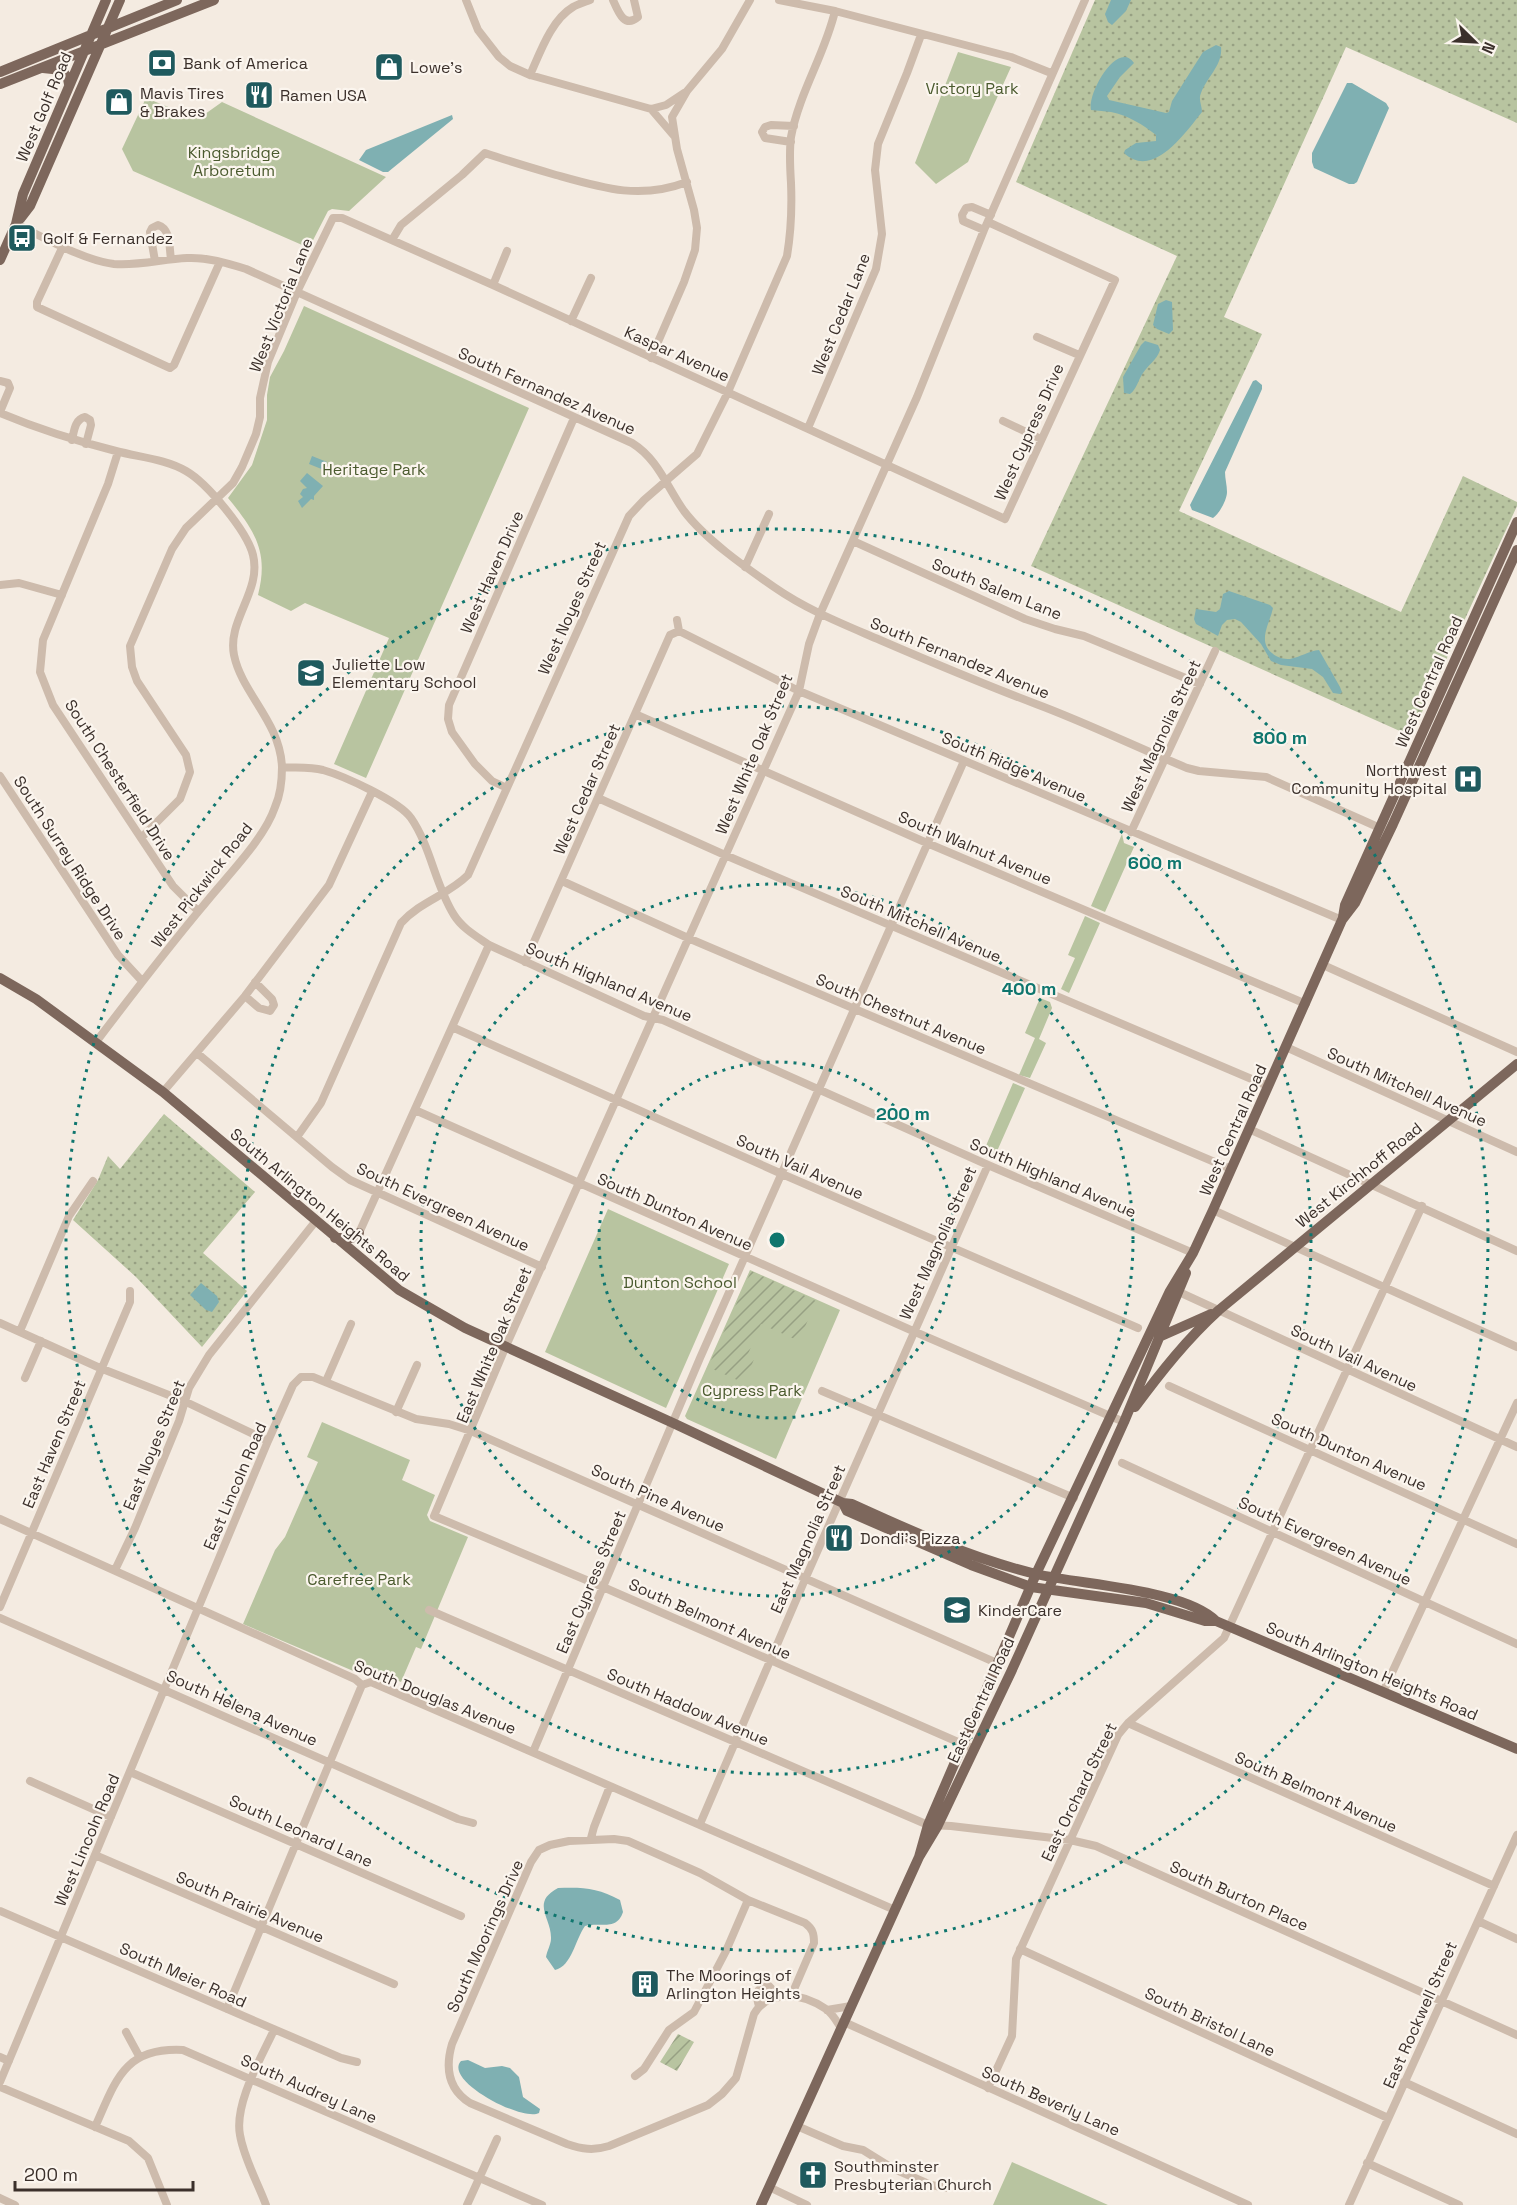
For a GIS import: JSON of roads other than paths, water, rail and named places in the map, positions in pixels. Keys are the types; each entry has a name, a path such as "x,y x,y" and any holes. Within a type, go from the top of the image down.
{"main road":[{"name":"West Golf Road","path":"0,260 16,224 23,194 106,0"},
{"name":"West Golf Road","path":"16,224 30,206 120,0"},
{"path":"0,72 177,0"},
{"path":"0,84 214,0"},
{"path":"37,69 62,70 69,84"},
{"name":"West Central Road","path":"1342,921 1345,904 1517,522"},
{"name":"West Central Road","path":"1124,1422 1193,1253 1342,921 1355,903 1393,824 1517,550"},
{"name":"South Arlington Heights Road","path":"0,978 36,999 163,1092 315,1222 399,1290 465,1328 841,1502 852,1504 976,1556 1036,1574 1152,1593 1208,1612 1216,1621"},
{"name":"West Kirchhoff Road","path":"1124,1422 1164,1368 1194,1333 1219,1310 1517,1064"},
{"path":"334,1237 352,1238 359,1233"},
{"path":"358,1257 359,1233"},
{"name":"West Central Road","path":"1112,1416 1170,1291 1193,1253"},
{"name":"West Kirchhoff Road","path":"1142,1352 1161,1336 1219,1310"},
{"name":"East Central Road","path":"761,2205 919,1857 963,1744 1036,1574 1112,1416"},
{"name":"East Central Road","path":"932,1826 974,1749 1124,1422"},
{"name":"South Arlington Heights Road","path":"841,1502 847,1511 991,1573 1031,1587 1146,1603 1205,1621 1216,1621 1517,1749"}],"street":[{"path":"466,0 478,30 499,57 510,66 530,75 651,109 666,105 686,92"},
{"path":"530,75 547,39 560,19 572,8 590,0"},
{"path":"613,0 622,18 633,21 638,17 634,0"},
{"path":"651,358 684,282 695,250 697,228 672,117 686,92 722,50 750,0"},
{"path":"779,0 835,11 1011,57 1051,73"},
{"name":"West White Oak Street","path":"579,1184 799,691 809,644 820,614 887,465 989,218 1085,0"},
{"name":"West Noyes Street","path":"297,1137 321,1103 401,923 412,910 459,884 468,875 629,516 697,454 728,392 787,256 791,233 789,163 794,126 798,109 829,36 835,11"},
{"name":"West Cedar Lane","path":"808,428 876,269 882,234 875,170 878,144 908,73 921,35"},
{"path":"651,109 676,138"},
{"path":"791,142 765,138 762,132 765,127 771,125 794,126"},
{"path":"392,240 401,225 485,153 604,189 651,192 687,182"},
{"path":"984,230 963,221 962,215 966,208 972,207 989,218"},
{"name":"Kaspar Avenue","path":"336,218 342,218 493,285 1005,519"},
{"name":"West Victoria Lane","path":"141,838 180,799 190,772 186,755 138,681 132,667 130,646 172,549 186,528 233,483 242,467 256,434 260,417 260,398 268,363 297,292 330,221 336,218"},
{"name":"West Cypress Drive","path":"989,218 1115,280 1005,519"},
{"name":"South Fernandez Avenue","path":"16,224 95,260 111,264 128,265 190,258 220,262 246,269 640,448 656,464 685,512 695,523 745,567 793,600 820,614 974,681 1054,711 1199,771 1266,777 1380,828"},
{"path":"154,261 150,232 158,225 167,232 171,259"},
{"path":"63,246 36,302 37,307 170,368 174,365 220,262"},
{"path":"493,285 507,251"},
{"path":"571,321 591,278"},
{"name":"West Cypress Drive","path":"1037,337 1079,355"},
{"path":"0,381 8,383 10,388 0,412 72,440 185,470 201,482 245,534 253,553 254,570 250,595 232,642 238,671 276,737 282,766"},
{"path":"72,440 75,426 85,417 90,420 91,425 86,444"},
{"name":"West Haven Drive","path":"507,788 492,781 452,732 448,719 449,705 574,418"},
{"path":"1003,421 1041,439"},
{"name":"South Chesterfield Drive","path":"118,452 108,484 44,640 40,672 53,705 173,886 198,911"},
{"path":"745,567 769,514"},
{"name":"South Salem Lane","path":"853,541 1025,619 1084,636 1200,684"},
{"path":"0,585 19,583 62,594"},
{"path":"677,620 679,631"},
{"name":"South Ridge Avenue","path":"679,631 799,691 1342,921"},
{"name":"West Cedar Street","path":"525,962 670,635 679,631"},
{"name":"West Magnolia Street","path":"1131,832 1215,651"},
{"name":"South Walnut Avenue","path":"634,714 927,843 1306,1004"},
{"name":"East Cypress Street","path":"533,1752 745,1257 964,761"},
{"name":"South Highland Avenue","path":"282,766 321,770 338,775 400,807 411,818 454,915 489,945 644,1016 654,1017 987,1165 1193,1253"},
{"name":"West Pickwick Road","path":"96,1042 142,981 248,851 267,823 276,807 282,766"},
{"name":"South Surrey Ridge Drive","path":"0,776 118,955 142,981"},
{"path":"163,1092 245,996 329,885 372,792"},
{"name":"South Mitchell Avenue","path":"598,798 725,855 1269,1086"},
{"name":"South Chestnut Avenue","path":"561,881 688,938 1231,1169"},
{"path":"359,1233 489,945"},
{"path":"1323,965 1517,1052"},
{"path":"245,996 259,1008 270,1011 274,1005 272,999 255,982"},
{"name":"South Vail Avenue","path":"452,1027 950,1248 1138,1328"},
{"name":"South Mitchell Avenue","path":"1286,1047 1517,1152"},
{"name":"South Evergreen Avenue","path":"197,1053 341,1174 542,1267"},
{"name":"South Dunton Avenue","path":"415,1110 1124,1422"},
{"path":"1249,1129 1517,1251"},
{"name":"West Magnolia Street","path":"913,1331 987,1165"},
{"path":"20,1331 69,1216 93,1181"},
{"name":"East White Oak Street","path":"434,1516 506,1346 579,1184"},
{"name":"East Orchard Street","path":"988,2088 1012,2036 1015,1968 1020,1949 1118,1735 1128,1723 1224,1638 1422,1206"},
{"path":"1213,1210 1517,1347"},
{"name":"East Noyes Street","path":"115,1570 179,1421 189,1388 209,1355 315,1222"},
{"name":"East Haven Street","path":"0,1608 100,1368 130,1302 130,1291"},
{"name":"South Vail Avenue","path":"1179,1292 1517,1447"},
{"path":"0,1323 100,1368 184,1401 268,1441"},
{"path":"326,1382 351,1324"},
{"name":"East Magnolia Street","path":"700,1824 913,1331"},
{"path":"25,1378 41,1341"},
{"path":"396,1412 417,1365"},
{"name":"South Pine Avenue","path":"301,1377 313,1377 416,1419 449,1424 471,1431 999,1664"},
{"name":"East Lincoln Road","path":"199,1609 293,1384 301,1377"},
{"name":"South Dunton Avenue","path":"1169,1386 1517,1544"},
{"path":"822,1391 1074,1498"},
{"path":"1383,1692 1517,1403"},
{"name":"South Evergreen Avenue","path":"1122,1462 1517,1644"},
{"name":"South Belmont Avenue","path":"434,1516 771,1659 974,1749"},
{"name":"South Douglas Avenue","path":"0,1519 355,1679 362,1685 371,1682 895,1910"},
{"name":"West Lincoln Road","path":"0,2082 199,1609"},
{"name":"South Haddow Avenue","path":"429,1610 932,1826"},
{"name":"South Helena Avenue","path":"0,1618 473,1823"},
{"path":"227,2009 362,1685"},
{"name":"South Belmont Avenue","path":"1128,1723 1494,1886"},
{"name":"South Leonard Lane","path":"130,1772 461,1916"},
{"path":"30,1781 111,1817"},
{"path":"591,1838 610,1786"},
{"name":"South Burton Place","path":"932,1826 951,1826 1070,1840 1096,1846 1517,2036"},
{"name":"South Moorings Drive","path":"779,1997 769,1986 763,1986 757,1990 759,2006 752,2021 739,2070 730,2087 708,2105 594,2150 583,2149 470,2103 459,2096 451,2083 447,2065 452,2044 531,1862 539,1850 550,1845 591,1838 628,1841 700,1873 748,1900 805,1923 814,1935 811,1950 792,1994"},
{"name":"East Rockwell Street","path":"1348,2205 1516,1839"},
{"name":"South Prairie Avenue","path":"95,1855 394,1984"},
{"path":"635,2076 644,2069 669,2030 694,2012 726,1951 748,1900"},
{"name":"South Meier Road","path":"0,1911 274,2030 341,2058 357,2062"},
{"path":"1478,1921 1517,1939"},
{"name":"South Bristol Lane","path":"1020,1949 1388,2118"},
{"path":"759,2006 792,1994 827,2010 842,2025"},
{"path":"827,2010 851,2006"},
{"name":"South Beverly Lane","path":"842,2025 1248,2205"},
{"path":"266,2205 242,2144 239,2125 240,2113 252,2079 274,2030"},
{"path":"94,2127 118,2078 139,2056 126,2032"},
{"name":"South Audrey Lane","path":"139,2056 157,2050 183,2050 542,2205"},
{"path":"0,2057 9,2061"},
{"path":"1404,2082 1517,2134"},
{"path":"0,2087 129,2141 148,2158 167,2205"},
{"path":"797,2126 843,2146 863,2150 892,2168 931,2185 947,2188"},
{"path":"467,2205 497,2139"},
{"path":"1368,2163 1459,2205"},
{"path":"769,2187 807,2205"},
{"path":"0,2198 15,2205"}],"water":[{"path":"1111,0 1131,0 1126,11 1112,25 1105,14"},
{"path":"1216,45 1221,47 1220,60 1200,95 1202,112 1187,131 1168,150 1146,161 1135,160 1124,153 1136,143 1156,141 1156,135 1123,115 1091,110 1094,92 1105,71 1112,63 1127,57 1134,63 1120,77 1107,96 1109,100 1166,113 1169,112 1172,101 1203,52"},
{"path":"1347,83 1352,83 1386,103 1389,108 1357,182 1354,184 1349,184 1314,168 1312,162 1312,153"},
{"path":"452,115 453,119 388,172 383,172 359,160 366,150"},
{"path":"1166,300 1172,302 1173,330 1169,334 1153,325 1158,304"},
{"path":"1145,341 1158,345 1159,354 1143,373 1132,392 1124,393 1123,377"},
{"path":"1256,380 1262,385 1262,389 1225,472 1227,495 1224,503 1213,518 1192,510 1190,505 1253,381"},
{"path":"312,456 327,462 324,470 309,464"},
{"path":"307,473 323,486 314,496 314,500 311,499 302,508 298,501 303,497 300,494 303,489 307,488 300,481"},
{"path":"1229,591 1273,608 1265,637 1265,643 1272,653 1281,658 1290,659 1319,650 1342,692 1333,693 1323,677 1312,669 1281,665 1271,661 1261,644 1241,622 1235,619 1227,620 1222,625 1218,636 1196,624 1194,619 1196,609 1216,612 1220,609 1223,594"},
{"path":"201,1283 217,1296 219,1302 212,1312 206,1310 190,1295"},
{"path":"558,1888 583,1888 605,1893 620,1900 623,1912 617,1922 612,1924 585,1926 569,1958 561,1968 555,1970 546,1957 551,1939 544,1905 545,1899"},
{"path":"468,2060 485,2068 502,2066 510,2068 519,2077 523,2097 540,2109 539,2113 530,2114 502,2106 473,2088 458,2069 461,2061"}],"place":[{"name":"Bank of America","path":"162,63"},
{"name":"Lowe's","path":"389,67"},
{"name":"Ramen USA","path":"259,95"},
{"name":"Mavis Tires & Brakes","path":"119,102"},
{"name":"Golf & Fernandez","path":"22,238"},
{"name":"Juliette Low Elementary School","path":"311,673"},
{"name":"Northwest Community Hospital","path":"1468,779"},
{"name":"Dondi's Pizza","path":"839,1538"},
{"name":"KinderCare","path":"957,1610"},
{"name":"The Moorings of Arlington Heights","path":"645,1984"},
{"name":"Southminster Presbyterian Church","path":"813,2175"}],"park label":[{"name":"Victory Park","path":"972,88"},
{"name":"Kingsbridge Arboretum","path":"234,161"},
{"name":"Heritage Park","path":"374,469"},
{"name":"Dunton School","path":"680,1282"},
{"name":"Cypress Park","path":"752,1390"},
{"name":"Carefree Park","path":"359,1579"}]}
